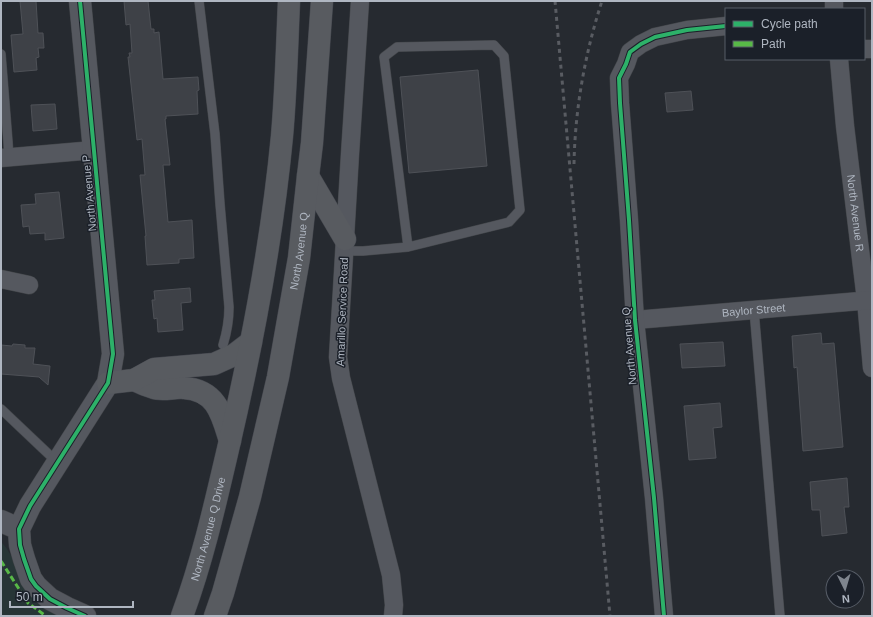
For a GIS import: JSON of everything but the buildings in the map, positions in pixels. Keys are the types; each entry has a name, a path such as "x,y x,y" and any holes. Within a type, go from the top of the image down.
{"main road":[{"path":"230,441 245,374 268,252 282,136 289,1"},
{"name":"North Avenue Q","path":"215,616 250,497 278,377 298,258 312,143 322,1"},
{"path":"308,176 344,245"},
{"path":"108,383 134,380 154,369 214,364 234,355 251,342"},
{"path":"134,380 155,389 184,388 196,390 211,397 218,407 230,441"},
{"name":"North Avenue Q Drive","path":"182,616 194,582 220,486 230,441"}],"street":[{"name":"North Avenue P","path":"80,1 112,354 108,383"},
{"name":"Amarillo Service Road","path":"360,1 338,357 340,378 391,575 394,605 393,616"},
{"name":"North Avenue Q","path":"664,616 654,498 635,320 619,78 630,52 641,44 655,37 687,30 725,26"},
{"name":"North Avenue R","path":"839,60 845,126 869,300 872,368"},
{"path":"5,158 94,150"},
{"path":"1,279 29,285"},
{"name":"Baylor Street","path":"635,320 869,300"},
{"path":"85,616 50,599 36,586 31,579 20,545 10,525 30,506 108,383"}],"lane":[{"path":"199,1 215,134 229,307 229,318 223,345"},
{"path":"344,245 363,251 408,247 509,222 520,210 504,56 494,45 397,47 384,57 408,247"},
{"path":"1,54 8,142 5,158"},
{"path":"754,310 780,616"},
{"path":"1,409 58,463"}],"shaded area":[{"path":"1,542 15,563 32,598 47,610 61,616 1,616"}],"railway":[{"path":"555,1 610,616"},
{"path":"574,164 576,123 582,81 602,1"}],"marked path":[{"path":"1,561 28,603 46,616"}],"cycle path":[{"path":"80,1 113,354 108,383 30,506 19,529 20,545 24,559 31,579 36,586 50,599 85,616"},
{"path":"664,616 654,498 635,320 619,78 630,52 641,44 655,37 687,30 725,26"}]}
